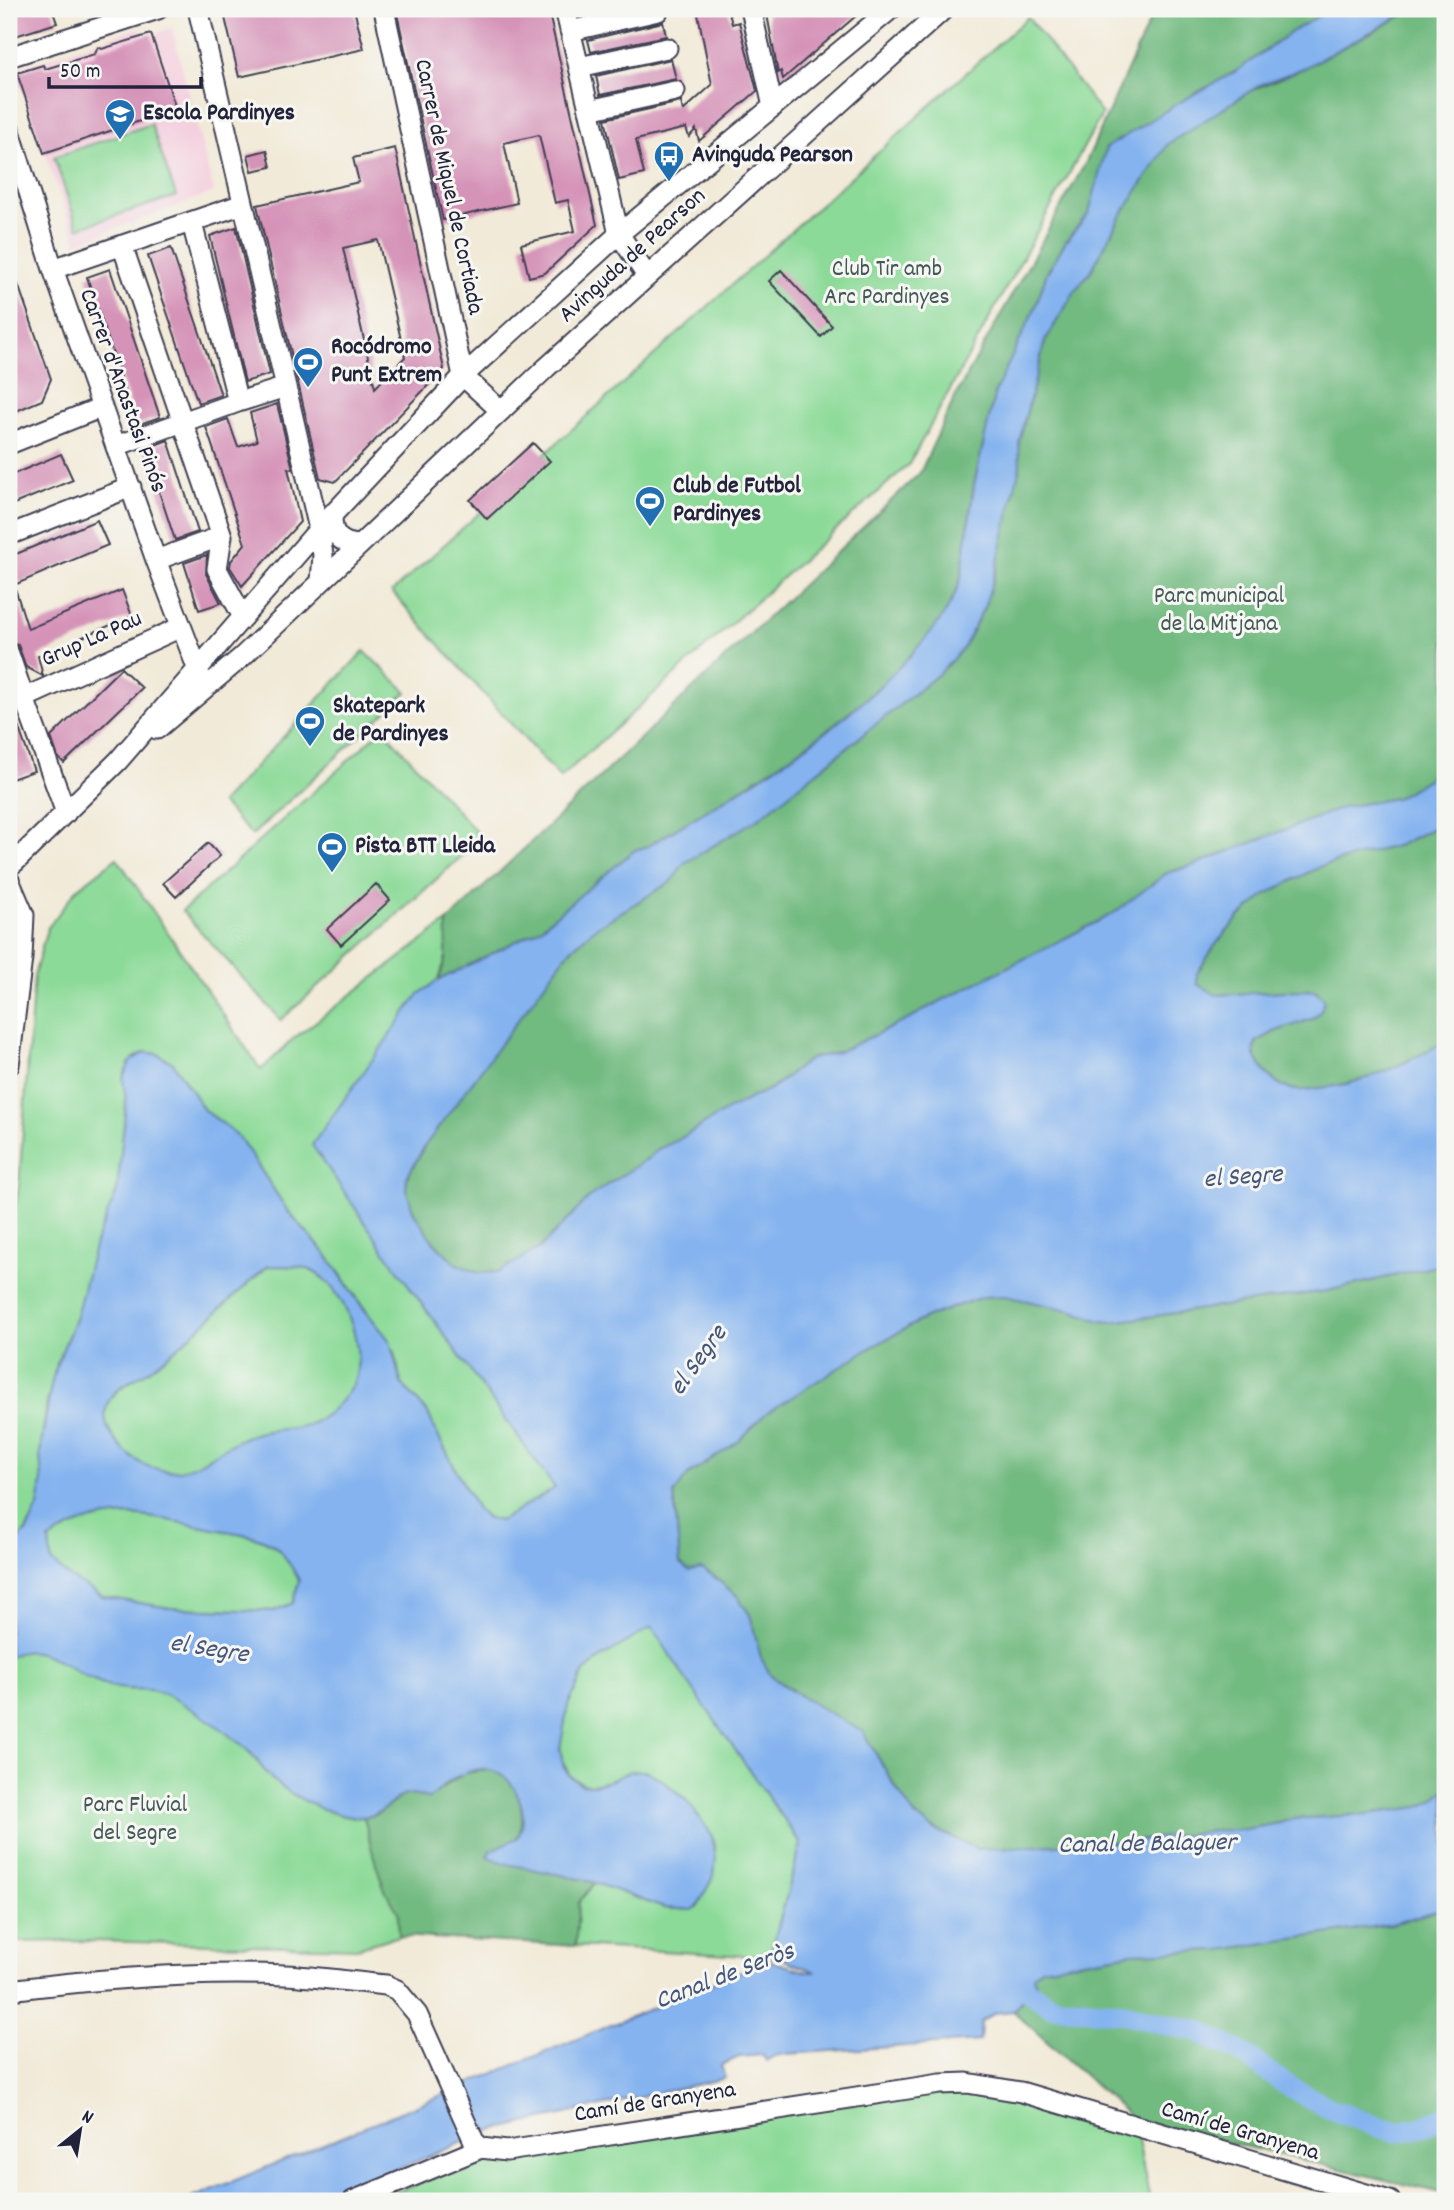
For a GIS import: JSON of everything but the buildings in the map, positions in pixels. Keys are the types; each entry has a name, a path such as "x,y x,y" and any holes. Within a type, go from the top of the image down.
{"street":[{"path":"9,57 158,9"},
{"path":"198,9 318,529 323,555 321,581"},
{"name":"Carrer de Miquel de Cortiada","path":"384,9 463,376"},
{"path":"565,9 620,234 647,276"},
{"path":"751,9 773,107"},
{"name":"Avinguda de Pearson","path":"118,761 318,529 463,376 620,234 891,9"},
{"name":"Avinguda de Pearson","path":"118,761 206,688 647,276 944,9"},
{"path":"570,31 658,12"},
{"path":"579,67 667,48"},
{"path":"589,110 675,91"},
{"name":"Carrer d'Anastasi Pinós","path":"9,128 53,269 197,669"},
{"path":"53,269 243,204"},
{"path":"192,223 238,402"},
{"path":"122,245 222,536 217,569 243,617"},
{"path":"463,376 501,411"},
{"path":"116,446 286,387"},
{"path":"9,444 102,407"},
{"path":"9,535 131,487"},
{"path":"333,513 332,529 339,539 348,544 359,545"},
{"path":"156,559 222,536"},
{"name":"Grup La Pau","path":"23,698 181,627"},
{"name":"Grup La Pau","path":"9,654 66,813"},
{"path":"197,669 206,688"},
{"path":"9,1065 22,958 24,915 10,863 66,813 118,761"},
{"path":"9,1990 61,1984 244,1975 286,1975 386,1985 397,1990 417,2014 478,2145 353,2201"},
{"name":"Camí de Granyena","path":"478,2145 507,2151 849,2097 940,2084 967,2083 1021,2092 1390,2201"}],"shaded area":[{"name":"Escola Pardinyes","path":"140,27 143,37 172,28 214,192 77,243 15,69"}],"green space":[{"path":"1155,9 1331,9 1293,31 1235,72 1106,148 1089,213 1066,241 1047,273 1036,306 995,392 974,485 961,578 947,609 934,628 883,683 787,759 648,846 635,850 537,931 439,980 446,957 447,922 920,473 955,397 1086,162"},
{"name":"Parc municipal de la Mitjana","path":"1445,9 1445,754 1428,779 1396,798 1344,807 1169,874 1111,915 912,1018 836,1053 810,1059 772,1088 658,1149 592,1195 541,1247 499,1272 478,1273 456,1264 432,1240 413,1211 406,1189 407,1178 424,1147 569,951 595,928 672,881 683,864 759,818 941,672 964,647 985,605 996,570 1019,466 1019,442 1045,341 1168,144 1250,91 1306,67 1413,10"},
{"name":"Club de Futbol Pardinyes","path":"1028,17 1102,114 909,464 560,778 392,592"},
{"path":"151,124 176,196 78,228 54,157"},
{"name":"Skatepark de Pardinyes","path":"364,651 407,692 252,835 221,803"},
{"name":"Pista BTT Lleida","path":"383,729 482,838 281,1020 182,911"},
{"path":"1445,822 1445,1042 1368,1078 1336,1086 1301,1090 1279,1084 1268,1075 1256,1058 1253,1052 1256,1042 1276,1031 1312,1019 1321,1011 1324,999 1316,991 1305,990 1216,995 1197,984 1197,973 1216,944 1239,917 1266,894 1321,866 1399,845"},
{"name":"Parc Fluvial del Segre","path":"117,858 261,1070 293,1039 447,922 446,954 441,977 405,1013 394,1265 555,1488 500,1521 487,1518 478,1511 428,1413 401,1383 395,1352 342,1276 289,1213 241,1140 204,1110 173,1063 158,1054 145,1052 134,1058 125,1072 126,1109 117,1191 95,1243 76,1317 56,1366 47,1402 40,1452 40,1501 36,1514 23,1535 59,1659 100,1682 127,1689 153,1690 180,1702 223,1730 251,1754 272,1779 291,1793 328,1811 364,1817 384,1888 398,1912 399,1936 357,1948 94,1941 9,1942 9,1241 19,1186 34,976 47,929 77,889"},
{"path":"1445,1264 1445,1790 1420,1807 1360,1815 1292,1819 1240,1830 1135,1841 978,1849 926,1825 909,1809 869,1742 771,1676 761,1658 750,1615 737,1596 711,1574 701,1569 689,1571 680,1564 674,1493 688,1475 739,1441 765,1414 870,1348 925,1318 983,1297 1005,1296 1112,1322 1327,1291"},
{"path":"268,1266 305,1268 318,1274 340,1298 357,1346 356,1376 349,1390 332,1410 314,1423 250,1435 188,1468 162,1470 139,1462 119,1445 109,1431 105,1415 111,1397 167,1356"},
{"path":"127,1515 244,1534 270,1544 284,1556 299,1580 293,1603 274,1611 170,1608 103,1597 68,1576 51,1561 49,1540 58,1534 86,1522"},
{"path":"652,1626 801,1844 772,1948 779,1958 575,1946 579,1902 595,1882 664,1908 692,1910 697,1907 714,1875 715,1846 711,1834 684,1797 662,1780 647,1771 630,1771 612,1780 588,1786 571,1777 562,1761 560,1744 568,1705 584,1672 602,1657"},
{"path":"490,1770 500,1773 514,1788 522,1808 522,1819 517,1838 490,1851 489,1857 595,1882 579,1902 575,1946 399,1936 398,1912 384,1888 364,1817 376,1815 405,1794 429,1798 464,1773"},
{"path":"1445,1908 1445,2194 1134,2120 1013,2011 1036,1985 1033,1976 1041,1968 1132,1953 1220,1950 1392,1924"},
{"path":"942,2090 1021,2092 1134,2120 1150,2201 372,2201 483,2160"}],"water":[{"path":"1331,9 1421,9 1402,15 1306,67 1260,85 1168,144 1045,341 1019,442 1020,466 996,570 985,605 964,647 941,672 759,818 683,864 672,881 595,928 569,951 424,1147 407,1177 406,1189 413,1211 432,1240 456,1264 478,1273 499,1272 541,1247 592,1195 658,1149 772,1088 810,1059 836,1053 912,1018 1111,915 1167,873 1344,807 1396,798 1428,779 1445,754 1445,822 1399,845 1321,866 1266,894 1239,917 1216,944 1197,973 1197,984 1216,995 1305,990 1316,991 1324,999 1321,1011 1312,1019 1276,1031 1256,1042 1254,1053 1260,1065 1273,1080 1294,1090 1336,1086 1368,1078 1445,1042 1445,1264 1327,1291 1112,1322 1005,1296 983,1297 925,1318 870,1348 765,1414 739,1441 688,1475 674,1494 680,1564 689,1571 701,1569 711,1574 737,1596 750,1615 761,1658 771,1676 863,1732 916,1817 935,1830 978,1849 1135,1841 1240,1830 1292,1819 1360,1815 1420,1807 1445,1790 1445,1908 1392,1924 1220,1950 1132,1953 1041,1968 1033,1976 1036,1984 1013,2011 995,2013 981,2022 980,2041 786,2054 774,2056 767,2061 762,2055 739,2057 721,2065 725,2078 490,2131 320,2201 185,2201 768,1960 807,1972 816,1972 779,1958 772,1949 801,1844 652,1627 602,1657 584,1672 568,1705 560,1749 564,1768 581,1784 594,1785 630,1771 647,1771 687,1801 711,1834 716,1857 714,1875 697,1907 692,1910 664,1908 590,1881 507,1864 488,1857 490,1851 517,1838 522,1823 522,1807 518,1796 512,1785 497,1772 480,1769 470,1771 450,1781 429,1798 405,1794 374,1815 357,1817 331,1812 304,1801 281,1786 239,1742 200,1714 164,1693 104,1684 41,1653 20,1653 9,1657 9,1544 27,1531 38,1507 42,1482 40,1452 56,1366 76,1317 95,1243 117,1192 126,1102 123,1078 130,1062 145,1052 157,1054 173,1063 204,1110 241,1140 289,1213 326,1254 360,1304 390,1341 401,1383 428,1413 478,1511 487,1518 500,1521 555,1488 394,1265 312,1145 419,994 439,980 537,931 635,850 648,846 717,805 818,738 880,687 924,640 952,601 961,578 974,485 995,392 1036,306 1047,273 1066,241 1089,213 1106,148 1235,72 1293,31","holes":["268,1266 305,1268 318,1274 340,1298 357,1346 356,1376 349,1390 332,1410 314,1422 296,1428 250,1435 188,1468 162,1470 139,1462 119,1445 108,1429 106,1411 112,1395 167,1356","127,1515 244,1534 270,1543 284,1555 299,1580 293,1603 274,1611 170,1608 103,1597 68,1576 51,1561 49,1540 58,1534 86,1522"]}],"waterway":[{"path":"1007,1977 1051,2006 1123,2013 1196,2030 1242,2053 1285,2084 1328,2108 1375,2126 1397,2132 1423,2127 1445,2117"}],"place":[{"name":"Escola Pardinyes","path":"120,141"},
{"name":"Avinguda Pearson","path":"669,183"},
{"name":"Rocódromo Punt Extrem","path":"308,389"},
{"name":"Club de Futbol Pardinyes","path":"650,528"},
{"name":"Skatepark de Pardinyes","path":"310,748"},
{"name":"Pista BTT Lleida","path":"332,874"}],"park label":[{"name":"Club Tir amb Arc Pardinyes","path":"887,284"}],"water label":[{"name":"el Segre","path":"1243,1178"},
{"name":"el Segre","path":"699,1361"},
{"name":"el Segre","path":"209,1650"},
{"name":"Canal de Balaguer","path":"1147,1845"},
{"name":"Canal de Seròs","path":"725,1977"}]}
